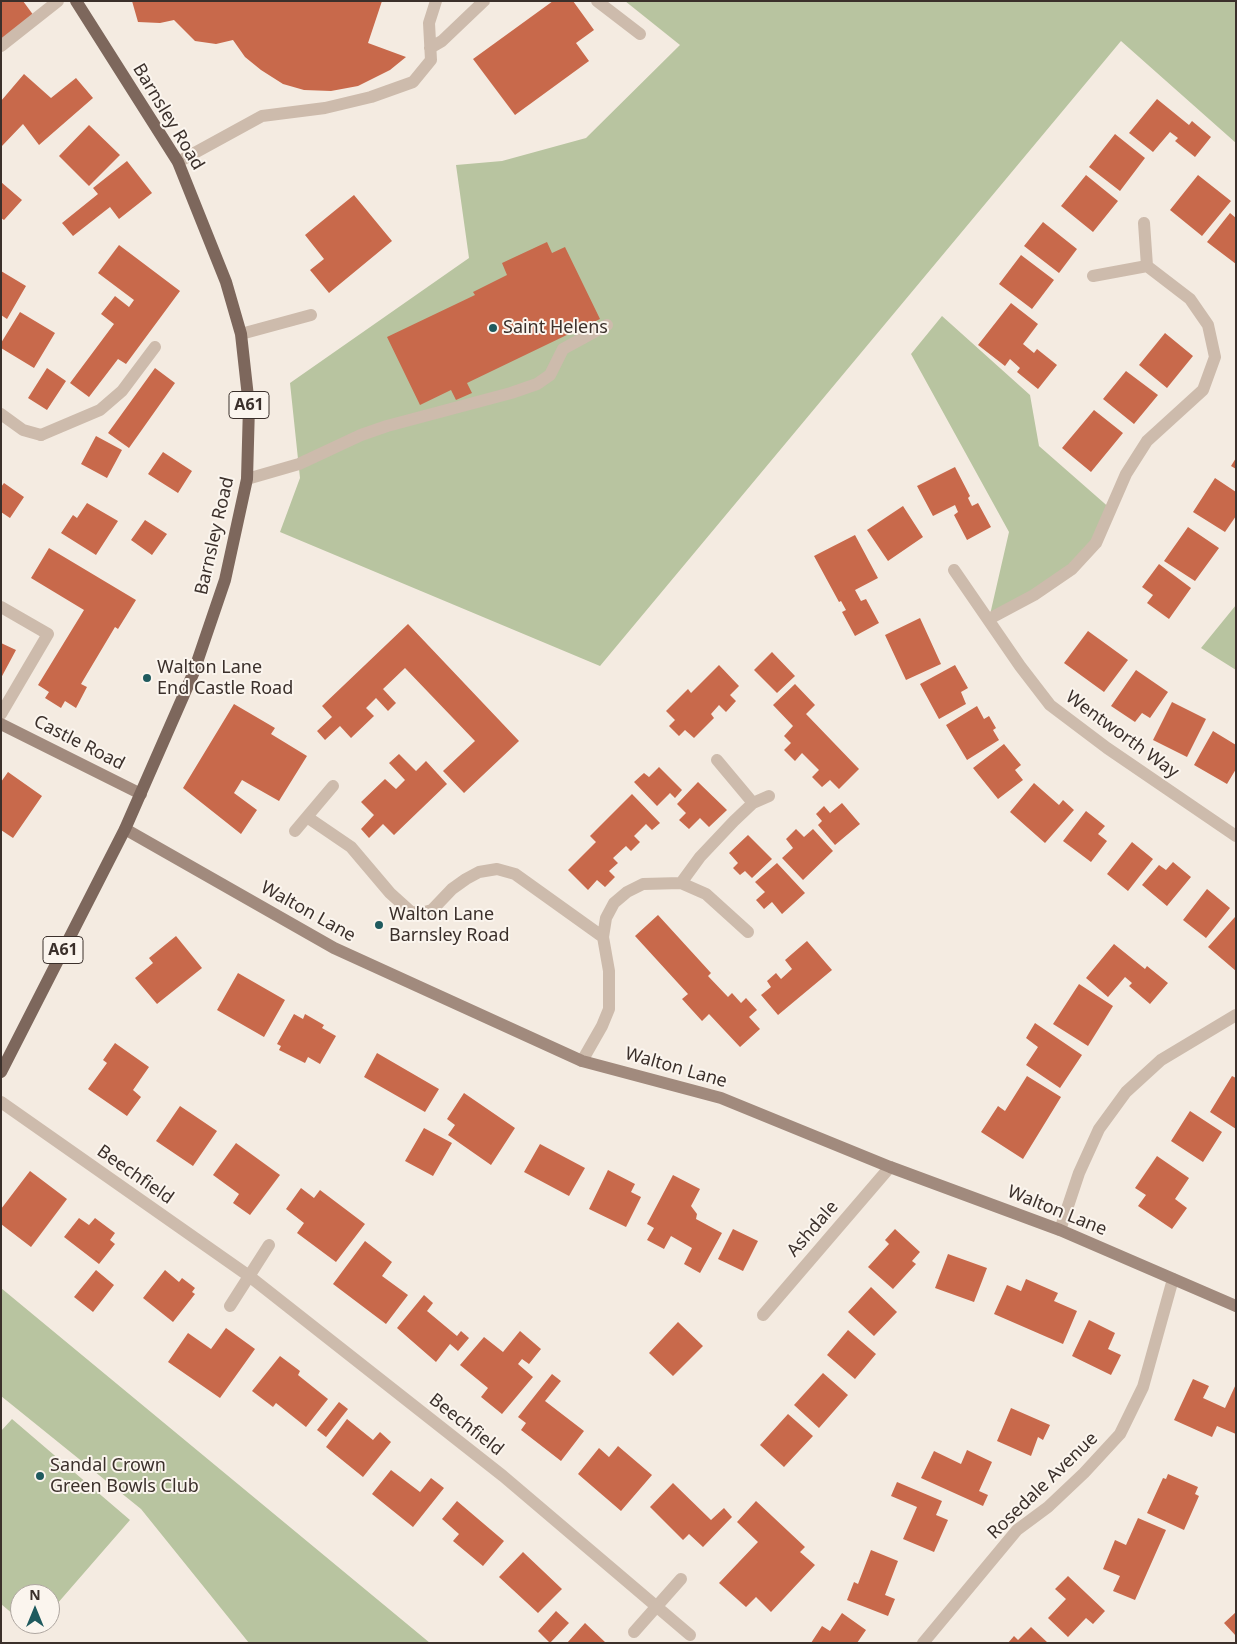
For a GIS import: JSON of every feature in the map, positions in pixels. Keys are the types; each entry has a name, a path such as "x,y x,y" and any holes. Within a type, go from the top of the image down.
{"main road":[{"name":"Barnsley Road","path":"1,1072 124,829 193,674 225,580 247,479 249,406 241,334 226,282 178,162 76,1"}],"street":[{"path":"1,46 58,1"},
{"path":"178,162 262,116 325,108 371,97 413,82 431,60 429,23 436,1"},
{"path":"430,48 442,41 484,1"},
{"path":"597,1 640,34"},
{"path":"1144,223 1147,266"},
{"path":"989,619 1034,595 1072,569 1096,543 1126,474 1147,441 1203,390 1215,357 1208,325 1190,299 1147,266 1093,276"},
{"path":"241,334 311,314"},
{"path":"247,479 299,464 387,426 511,394 537,384 550,375 563,349 607,325"},
{"path":"1,414 23,430 41,436 100,410 122,391 155,346"},
{"name":"Wentworth Way","path":"954,570 1020,666 1050,705 1107,748 1236,836"},
{"path":"1,607 48,634 1,714"},
{"name":"Castle Road","path":"1,724 140,794"},
{"path":"717,760 753,803"},
{"path":"295,831 333,786"},
{"path":"681,883 700,857 753,803 769,796"},
{"path":"307,817 351,847 390,893 411,912 420,913 432,910 452,889 466,879 479,872 496,869 515,874 603,937"},
{"name":"Walton Lane","path":"124,829 334,948 582,1061 721,1098 890,1167 1060,1230 1236,1306"},
{"path":"582,1061 602,1026 609,1009 609,971 603,937 606,918 614,903 626,892 643,884 681,883 706,894 748,932"},
{"path":"1060,1230 1079,1173 1099,1129 1126,1092 1161,1060 1232,1022"},
{"name":"Beechfield","path":"1,1102 249,1276 503,1476 690,1636"},
{"name":"Ashdale","path":"763,1315 890,1167"},
{"path":"230,1306 269,1245"},
{"name":"Rosedale Avenue","path":"923,1643 1017,1530 1069,1486 1120,1434 1142,1387 1173,1279"},
{"path":"634,1632 681,1579"}],"green space":[{"path":"625,1 1236,1 1236,143 1121,41 600,666 280,532 300,478 290,383 469,258 456,165 502,161 586,138 680,45"},
{"path":"942,316 1030,395 1039,446 1112,510 1072,569 989,619 1009,532 911,354"},
{"path":"1236,605 1236,670 1201,648"},
{"path":"1,1288 430,1643 249,1643 141,1509 1,1396"},
{"name":"Sandal Crown Green Bowls Club","path":"12,1419 130,1520 60,1600 60,1584 10,1584 10,1612 1,1604 1,1431"}],"building":[{"path":"1,1 23,1 34,16 1,41"},
{"path":"132,1 382,1 368,43 406,57 390,70 358,86 331,91 304,90 283,84 261,70 245,57 233,40 216,44 195,41 174,20 160,23 138,22"},
{"path":"553,1 573,1 594,30 576,43 589,61 515,115 473,59"},
{"path":"24,74 51,98 76,78 93,98 39,145 23,124 1,147 1,101"},
{"path":"1157,99 1189,125 1192,121 1211,137 1195,157 1175,141 1178,138 1170,132 1153,152 1129,133"},
{"path":"89,125 120,155 89,186 59,156"},
{"path":"1115,134 1145,158 1120,191 1089,167"},
{"path":"127,161 152,193 119,219 110,207 73,236 62,223 98,194 93,188"},
{"path":"1086,175 1118,201 1093,232 1061,206"},
{"path":"1198,175 1231,201 1202,236 1170,210"},
{"path":"1,182 22,200 4,220 1,218"},
{"path":"354,195 392,241 329,293 310,270 324,259 305,235"},
{"path":"1230,213 1236,218 1236,264 1207,242"},
{"path":"1043,222 1077,249 1059,273 1024,246"},
{"name":"Saint Helens","path":"547,242 552,253 565,247 600,319 467,383 472,393 456,400 451,390 420,405 387,337 475,295 473,292 507,275 502,263"},
{"path":"119,245 180,291 126,364 118,359 89,397 70,383 114,324 101,314 115,296 129,307 134,300 98,273"},
{"path":"1021,255 1054,280 1032,309 999,284"},
{"path":"1,271 26,286 7,319 1,315"},
{"path":"1011,303 1038,324 1023,344 1034,353 1037,349 1057,365 1038,389 1017,372 1020,368 1010,359 1005,366 978,345"},
{"path":"20,312 55,333 34,368 1,348 1,343"},
{"path":"1165,333 1193,356 1167,388 1139,365"},
{"path":"47,368 66,381 47,410 28,398"},
{"path":"155,368 175,383 129,448 108,433"},
{"path":"1126,371 1158,395 1134,424 1103,399"},
{"path":"1094,410 1123,433 1091,472 1062,448"},
{"path":"96,436 122,450 107,478 81,464"},
{"path":"163,452 192,471 178,493 148,474"},
{"path":"1236,458 1236,469 1231,466"},
{"path":"955,467 970,496 968,498 972,506 978,503 991,527 967,540 954,515 958,512 955,505 933,516 917,486"},
{"path":"1215,478 1236,492 1236,516 1225,532 1193,512"},
{"path":"4,483 24,497 10,518 1,512 1,487"},
{"path":"87,503 118,521 96,555 61,533 73,515 77,518"},
{"path":"903,506 923,537 888,561 867,530"},
{"path":"145,520 167,534 152,555 131,540"},
{"path":"1188,527 1219,548 1195,581 1164,561"},
{"path":"855,535 878,578 855,590 861,601 866,599 879,623 855,636 842,612 846,610 841,601 839,602 814,556"},
{"path":"49,548 136,600 118,629 115,627 81,684 87,687 76,708 65,701 61,708 45,698 49,692 38,685 84,610 31,578"},
{"path":"1159,564 1191,588 1169,619 1147,603 1153,595 1142,587"},
{"path":"920,618 941,664 906,680 885,635"},
{"path":"408,624 519,741 464,793 443,771 475,741 405,668 383,689 396,703 388,711 376,698 366,708 374,716 351,738 340,726 325,740 317,731 332,717 322,706"},
{"path":"1088,631 1128,660 1104,692 1064,663"},
{"path":"1,643 16,650 1,678"},
{"path":"772,652 795,676 777,693 754,670"},
{"path":"719,665 739,686 730,695 736,701 726,712 719,705 711,714 714,718 694,738 685,730 679,736 669,726 675,720 666,711 688,689 691,693"},
{"path":"955,665 968,688 961,692 966,704 939,719 920,684"},
{"path":"1136,670 1168,692 1150,718 1142,713 1135,722 1111,706"},
{"path":"795,684 815,705 806,714 859,769 839,789 830,780 822,787 812,777 819,770 802,753 795,761 784,750 791,743 784,736 793,726 773,705"},
{"path":"1172,702 1206,719 1187,757 1153,740"},
{"path":"234,704 275,728 271,734 307,756 279,801 242,780 234,793 257,810 241,834 183,788"},
{"path":"977,706 984,719 989,716 996,728 993,730 999,740 967,760 946,725"},
{"path":"1213,731 1236,745 1236,769 1227,784 1194,765"},
{"path":"1004,744 1021,765 1015,770 1023,780 998,799 973,768"},
{"path":"399,754 416,771 426,761 447,784 394,835 383,824 369,838 361,829 374,815 361,802 385,779 396,789 405,780 389,763"},
{"path":"659,767 682,790 675,798 670,793 657,806 634,782 644,773 649,777"},
{"path":"8,772 42,796 13,838 1,830 1,782"},
{"path":"698,782 727,810 709,827 700,818 689,829 679,820 686,813 677,804"},
{"path":"1034,783 1059,805 1063,800 1074,810 1045,843 1010,812"},
{"path":"632,794 660,823 652,830 646,824 634,836 640,842 631,851 626,846 613,858 618,863 609,871 615,877 605,887 597,880 588,890 568,870 596,842 590,836"},
{"path":"842,803 860,824 835,845 818,825 822,821 816,814 824,806 830,813"},
{"path":"1086,811 1105,826 1098,834 1107,841 1091,862 1063,841"},
{"path":"796,829 804,837 813,829 833,851 803,880 782,858 793,848 786,839"},
{"path":"748,835 772,859 752,878 745,871 740,875 733,868 738,863 729,853"},
{"path":"1132,842 1153,859 1128,891 1107,874"},
{"path":"1173,862 1191,877 1167,906 1142,885 1159,865 1166,870"},
{"path":"777,863 805,893 782,914 772,902 764,909 756,900 765,892 755,882"},
{"path":"1207,889 1230,908 1206,938 1183,920"},
{"path":"658,915 711,973 708,976 728,997 732,993 741,1003 746,998 757,1010 749,1017 760,1029 740,1047 709,1014 702,1021 682,999 688,994 635,936"},
{"path":"1236,918 1236,971 1208,947"},
{"path":"176,936 202,968 157,1004 135,978 153,963 149,958"},
{"path":"807,941 832,970 778,1015 761,995 771,987 767,981 776,973 781,979 792,969 785,960"},
{"path":"1114,944 1145,969 1147,966 1168,983 1150,1004 1129,986 1132,983 1125,977 1108,997 1086,978"},
{"path":"238,973 285,1000 264,1037 217,1010"},
{"path":"1079,984 1113,1006 1088,1046 1053,1024"},
{"path":"294,1014 303,1019 305,1014 324,1025 322,1028 336,1036 320,1064 308,1057 305,1063 279,1050 281,1046 277,1044"},
{"path":"1035,1023 1082,1055 1060,1088 1026,1065 1038,1047 1026,1038"},
{"path":"115,1043 149,1067 133,1090 141,1097 127,1116 88,1089 107,1063 103,1060"},
{"path":"377,1053 439,1089 425,1112 364,1077"},
{"path":"1027,1076 1061,1097 1023,1159 981,1132 998,1106 1005,1111"},
{"path":"1232,1076 1236,1078 1236,1129 1210,1112"},
{"path":"464,1093 515,1128 491,1165 448,1135 455,1125 447,1119"},
{"path":"180,1106 217,1131 193,1166 156,1141"},
{"path":"1190,1111 1222,1132 1203,1162 1171,1141"},
{"path":"424,1128 452,1143 433,1176 405,1161"},
{"path":"236,1143 280,1175 250,1215 233,1203 239,1194 213,1175"},
{"path":"540,1144 585,1168 569,1196 524,1172"},
{"path":"1157,1156 1189,1178 1175,1199 1187,1208 1172,1229 1138,1206 1146,1195 1135,1188"},
{"path":"608,1170 635,1184 631,1192 641,1197 626,1227 589,1209"},
{"path":"30,1171 67,1199 31,1247 1,1224 1,1209"},
{"path":"673,1175 700,1189 691,1206 697,1214 696,1219 722,1233 700,1273 684,1264 692,1248 671,1236 664,1249 647,1240 654,1228 647,1224"},
{"path":"301,1188 314,1198 320,1190 365,1224 336,1262 297,1233 304,1223 286,1209"},
{"path":"79,1218 89,1225 95,1218 115,1233 110,1240 115,1244 99,1264 64,1237"},
{"path":"733,1229 758,1241 743,1271 718,1259"},
{"path":"895,1229 920,1252 912,1261 916,1264 893,1289 868,1267 889,1244 885,1240"},
{"path":"365,1241 392,1262 382,1276 408,1295 386,1324 333,1284"},
{"path":"948,1254 987,1268 974,1302 935,1288"},
{"path":"96,1270 114,1285 93,1312 74,1297"},
{"path":"165,1270 179,1282 182,1278 195,1288 192,1292 195,1294 173,1322 143,1298"},
{"path":"1026,1279 1058,1293 1054,1301 1077,1311 1063,1344 994,1314 1007,1285 1021,1291"},
{"path":"871,1287 897,1312 874,1336 848,1312"},
{"path":"424,1295 433,1303 427,1311 457,1336 461,1331 469,1338 458,1351 450,1344 436,1362 397,1328"},
{"path":"1089,1320 1115,1333 1108,1349 1121,1355 1111,1375 1072,1356"},
{"path":"678,1322 703,1346 673,1376 649,1353"},
{"path":"226,1328 255,1349 220,1398 168,1362 188,1333 211,1349"},
{"path":"848,1330 876,1354 855,1379 827,1355"},
{"path":"520,1331 541,1349 529,1364 522,1359 518,1364 533,1377 502,1414 481,1397 488,1388 460,1365 484,1337 503,1352"},
{"path":"280,1356 300,1371 298,1375 328,1399 306,1427 276,1403 273,1407 252,1391"},
{"path":"823,1373 848,1395 819,1428 794,1405"},
{"path":"552,1374 561,1381 545,1401 584,1431 561,1461 521,1430 526,1423 518,1417"},
{"path":"1193,1379 1209,1386 1203,1398 1225,1408 1236,1384 1236,1434 1217,1426 1212,1437 1174,1420"},
{"path":"339,1402 348,1409 326,1437 317,1430"},
{"path":"1011,1408 1050,1425 1043,1440 1038,1437 1031,1456 997,1441"},
{"path":"788,1414 813,1436 784,1467 760,1445"},
{"path":"347,1419 373,1440 380,1432 391,1442 363,1477 326,1447"},
{"path":"618,1446 652,1475 621,1511 578,1474 599,1448 609,1457"},
{"path":"967,1450 992,1462 979,1491 988,1495 983,1506 921,1478 934,1451 961,1464"},
{"path":"391,1470 420,1492 431,1478 444,1488 413,1527 372,1494"},
{"path":"1168,1474 1198,1487 1195,1494 1199,1496 1184,1530 1147,1513 1163,1478 1166,1479"},
{"path":"897,1482 942,1501 936,1515 948,1520 934,1552 903,1539 917,1507 891,1496"},
{"path":"673,1483 711,1520 724,1508 732,1517 703,1547 689,1534 683,1540 650,1507"},
{"path":"457,1501 504,1541 483,1566 453,1541 459,1534 442,1519"},
{"path":"756,1501 805,1547 800,1552 815,1565 771,1612 756,1597 746,1607 719,1583 758,1542 737,1522"},
{"path":"1138,1518 1166,1530 1135,1600 1113,1591 1120,1576 1103,1569 1115,1540 1126,1545"},
{"path":"871,1550 898,1561 885,1595 895,1599 888,1616 847,1600 854,1582 858,1584"},
{"path":"523,1552 562,1589 538,1613 499,1577"},
{"path":"1068,1576 1105,1611 1093,1624 1086,1618 1068,1637 1048,1618 1066,1599 1055,1589"},
{"path":"556,1611 569,1623 550,1643 538,1631"},
{"path":"1236,1612 1236,1636 1224,1623"},
{"path":"842,1613 866,1630 857,1643 811,1643 822,1626 830,1631"},
{"path":"585,1623 606,1643 567,1643"},
{"path":"1031,1627 1048,1643 1008,1643 1014,1636 1018,1640"}],"place":[{"name":"Saint Helens","path":"493,328"},
{"name":"Walton Lane End Castle Road","path":"147,678"},
{"name":"Walton Lane Barnsley Road","path":"379,925"},
{"name":"Sandal Crown Green Bowls Club","path":"40,1476"}]}
